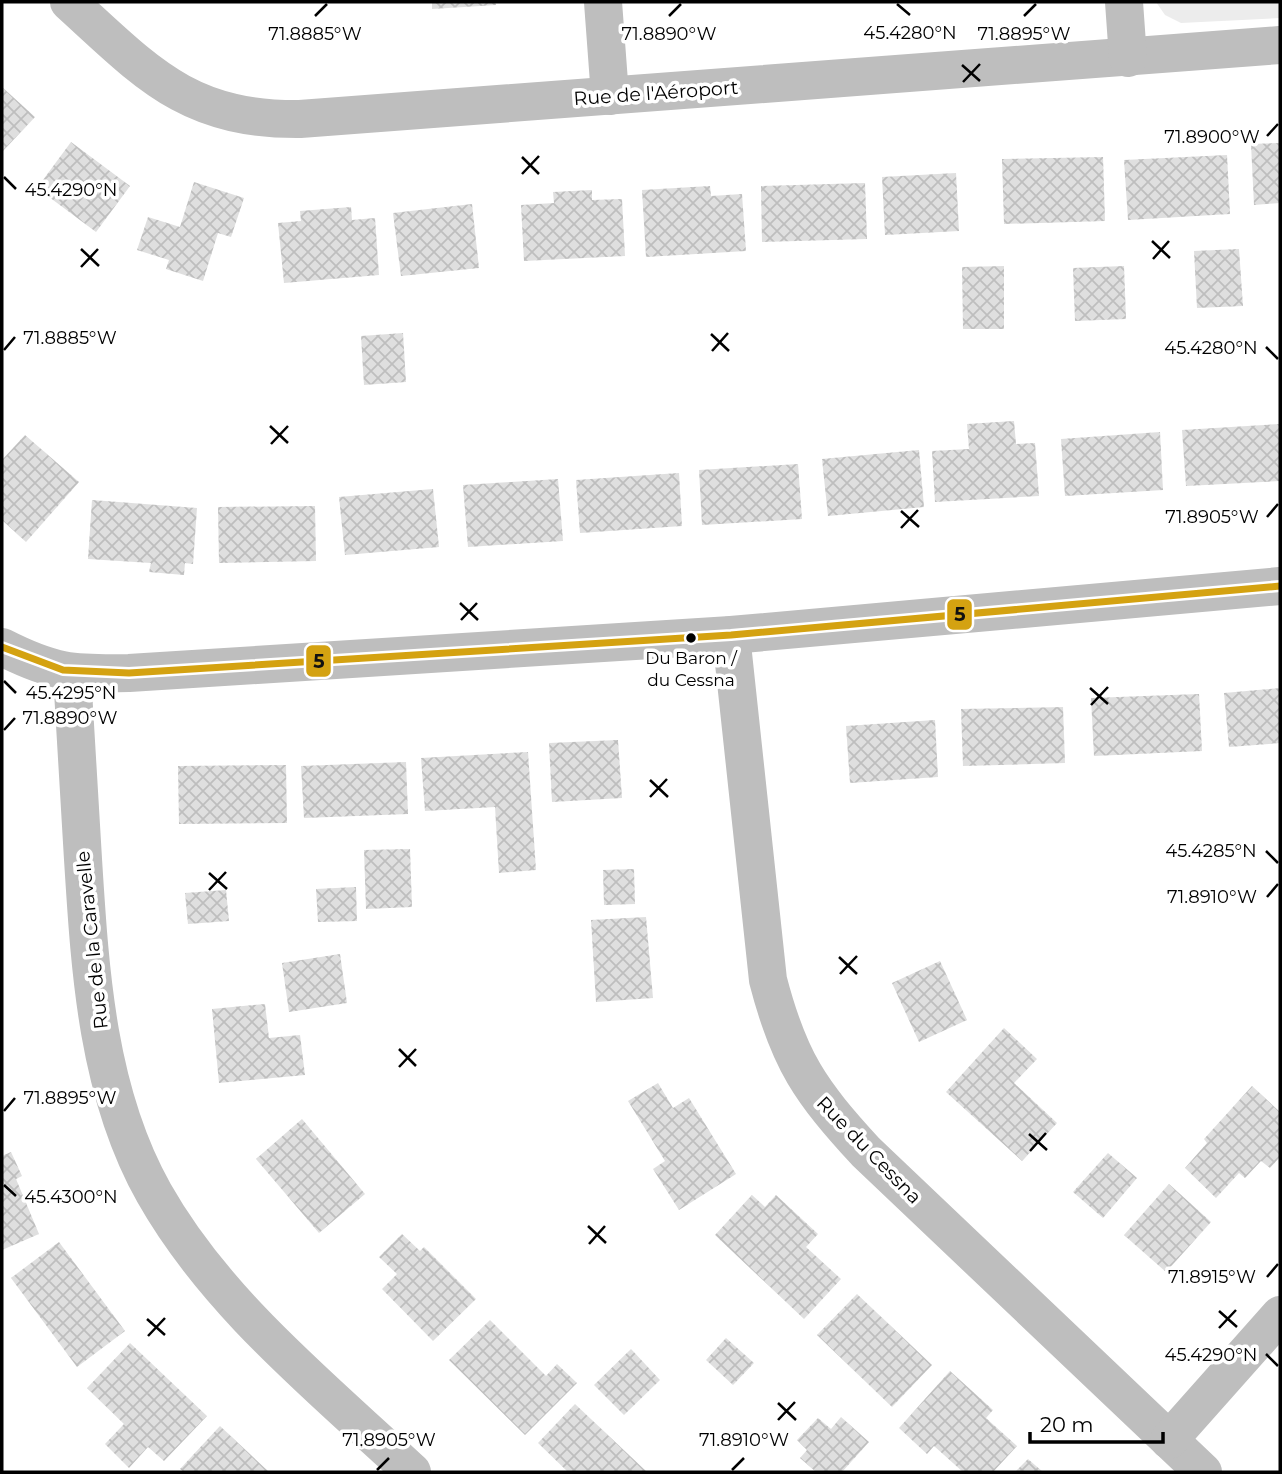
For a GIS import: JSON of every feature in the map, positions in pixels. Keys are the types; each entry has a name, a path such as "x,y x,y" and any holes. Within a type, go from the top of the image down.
{"street":[{"name":"Rue de l'Aéroport","path":"69,2 172,90 216,110 259,120 1280,45"},
{"path":"603,2 610,96"},
{"path":"1124,2 1128,58"},
{"path":"2,647 36,664 72,674 142,672 731,635 1280,586"},
{"name":"Rue du Cessna","path":"731,635 768,980 780,1028 799,1070 830,1113 866,1152 1203,1472"},
{"name":"Rue de la Caravelle","path":"72,674 88,941 98,1023 117,1108 153,1192 206,1268 272,1340 412,1472"},
{"path":"1169,1440 1280,1315"}],"shaded area":[{"path":"1156,2 1280,2 1280,18 1181,23 1165,15"}],"building":[{"path":"432,2 496,2 496,5 432,9"},
{"path":"2,87 35,117 2,152"},
{"path":"71,142 130,186 96,232 37,188"},
{"path":"1280,143 1280,203 1254,205 1251,144"},
{"path":"1227,155 1230,214 1128,220 1124,160"},
{"path":"1103,157 1105,221 1004,224 1002,159"},
{"path":"956,173 959,231 885,235 882,177"},
{"path":"194,182 244,198 231,237 218,233 203,281 166,269 169,260 137,250 148,217 180,227"},
{"path":"865,183 867,239 762,242 761,186"},
{"path":"710,186 711,196 742,194 746,251 646,257 642,190"},
{"path":"592,190 592,200 622,199 625,256 524,261 521,205 554,203 553,192"},
{"path":"472,204 479,268 401,276 393,213"},
{"path":"351,207 352,220 375,218 379,275 284,283 278,223 301,221 300,211"},
{"path":"1239,249 1243,306 1197,308 1194,251"},
{"path":"1004,266 1004,329 963,329 962,267"},
{"path":"1124,266 1126,319 1075,321 1073,268"},
{"path":"403,333 406,382 364,385 361,336"},
{"path":"1014,421 1016,444 1035,443 1039,496 935,502 932,451 969,449 967,424"},
{"path":"1280,424 1280,481 1186,486 1182,430"},
{"path":"1160,432 1163,490 1065,496 1061,439"},
{"path":"25,435 79,482 26,542 2,520 2,460"},
{"path":"919,450 924,507 828,516 822,459"},
{"path":"798,464 802,519 702,525 699,470"},
{"path":"679,473 682,526 580,533 576,480"},
{"path":"558,479 563,541 468,547 463,485"},
{"path":"433,489 439,547 345,555 339,497"},
{"path":"92,500 197,508 193,564 185,563 184,575 149,572 151,563 88,559"},
{"path":"315,506 316,561 219,563 218,507"},
{"path":"1280,688 1280,743 1229,747 1224,693"},
{"path":"1199,694 1202,751 1094,756 1091,698"},
{"path":"1063,707 1065,763 963,766 961,709"},
{"path":"935,720 938,777 850,783 846,726"},
{"path":"618,740 622,798 552,802 549,743"},
{"path":"528,752 536,870 499,873 495,807 425,811 421,758"},
{"path":"406,762 408,814 304,818 301,766"},
{"path":"286,765 287,823 179,824 178,766"},
{"path":"410,849 412,907 366,909 364,850"},
{"path":"634,869 635,904 604,905 603,870"},
{"path":"356,887 357,921 318,922 316,889"},
{"path":"226,890 229,921 188,924 185,893"},
{"path":"646,917 653,998 596,1002 591,920"},
{"path":"340,954 347,1003 289,1012 282,963"},
{"path":"940,961 967,1020 919,1042 892,983"},
{"path":"265,1004 269,1038 300,1035 305,1075 219,1083 212,1009"},
{"path":"1004,1028 1037,1059 1014,1083 1057,1123 1022,1161 946,1092"},
{"path":"658,1083 673,1108 689,1098 736,1174 679,1210 653,1169 665,1161 628,1101"},
{"path":"1252,1086 1280,1112 1280,1157 1270,1168 1261,1161 1245,1178 1239,1173 1216,1198 1185,1168 1207,1143 1204,1139"},
{"path":"302,1119 365,1194 319,1233 256,1159"},
{"path":"11,1152 22,1176 16,1179 39,1234 2,1250 2,1156"},
{"path":"1108,1153 1137,1178 1103,1218 1073,1192"},
{"path":"1169,1184 1211,1222 1166,1272 1124,1235"},
{"path":"752,1195 765,1207 776,1195 818,1234 806,1247 841,1279 804,1319 715,1235"},
{"path":"402,1234 420,1251 424,1247 476,1299 433,1341 382,1289 397,1274 379,1257"},
{"path":"59,1242 125,1331 77,1367 11,1278"},
{"path":"857,1294 932,1365 892,1407 817,1335"},
{"path":"490,1320 546,1376 557,1364 577,1383 525,1435 449,1360"},
{"path":"726,1338 754,1363 733,1385 706,1360"},
{"path":"130,1343 207,1416 164,1461 148,1447 129,1468 105,1444 124,1424 87,1388"},
{"path":"631,1349 660,1380 624,1415 594,1385"},
{"path":"950,1371 993,1410 986,1418 1017,1446 993,1472 963,1472 934,1446 927,1454 899,1428"},
{"path":"575,1404 647,1472 568,1472 538,1443"},
{"path":"841,1417 869,1442 842,1472 816,1472 800,1458 807,1450 797,1440 818,1418 831,1429"},
{"path":"220,1426 269,1472 184,1472 180,1469"},
{"path":"1028,1459 1043,1472 1015,1472"}],"transit line":[{"name":"5","path":"2,647 63,670 129,673 731,635 1280,586"}],"place":[{"name":"Du Baron / du Cessna","path":"691,638"}]}
